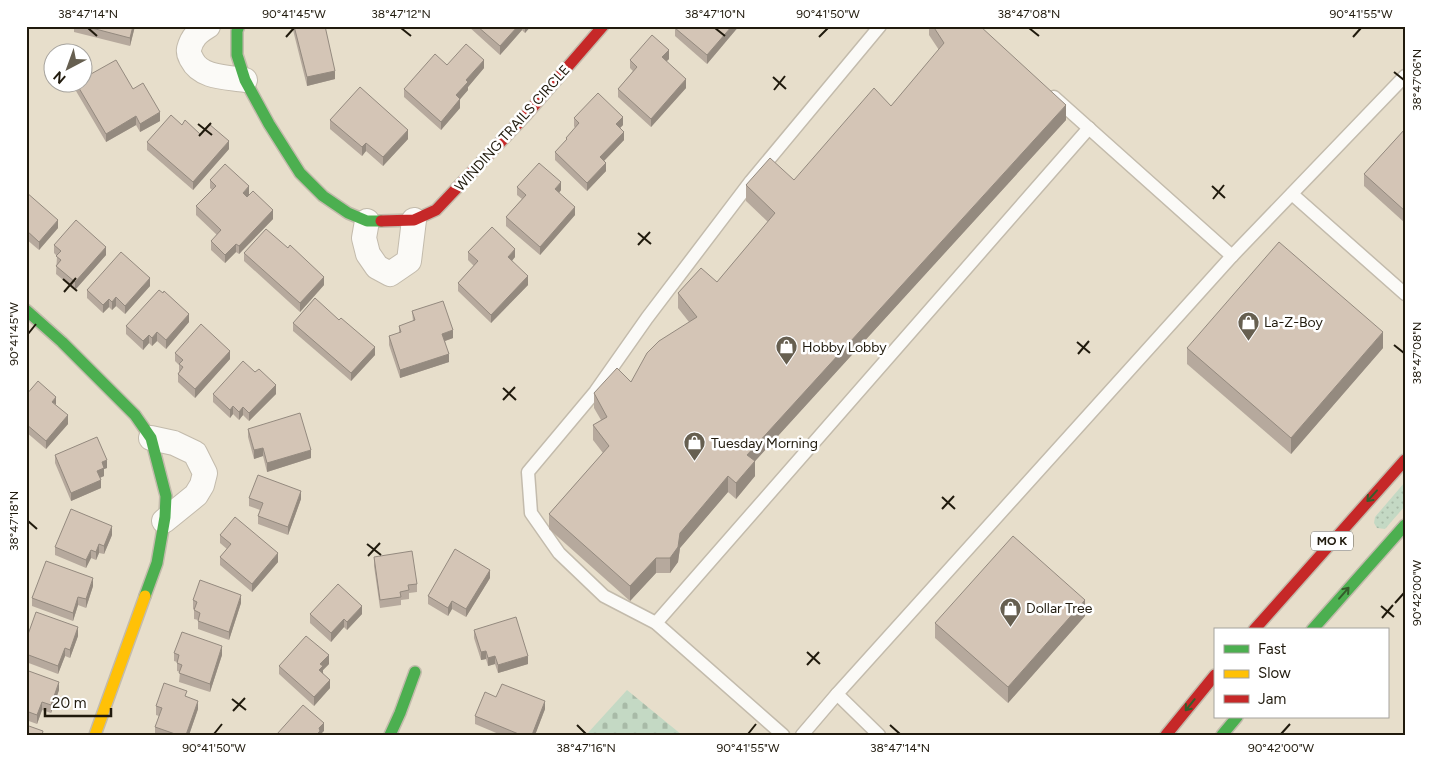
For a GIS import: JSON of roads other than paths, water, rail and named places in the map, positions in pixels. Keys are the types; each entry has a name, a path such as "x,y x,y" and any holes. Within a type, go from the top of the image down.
{"street":[{"path":"208,26 191,39 188,53 195,66 209,74 245,80"},
{"name":"WINDING TRAILS CIRCLE","path":"238,26 237,55 245,80 269,124 300,173 329,200 348,213 367,221 414,220 436,210 526,115 603,26"},
{"path":"367,221 364,238 368,254 377,267 390,274 409,262 414,220"},
{"path":"26,310 62,342 135,415 151,438 166,496 157,563 95,735"},
{"path":"151,438 174,443 195,453 205,473 202,485 196,495 164,521"},
{"name":"MO K","path":"1256,628 1405,460"},
{"path":"1314,628 1405,524"},
{"path":"390,735 415,672"},
{"path":"1166,735 1214,676"},
{"path":"1222,735 1236,718"}],"lane":[{"path":"784,735 656,623 604,596 558,553 531,513 528,472 595,392 647,318 751,181 880,26"},
{"path":"806,733 837,694 1232,256 1405,76"},
{"path":"1047,90 1232,256"},
{"path":"656,623 1089,128"},
{"path":"1292,194 1405,294"},
{"path":"837,694 878,735"}],"place":[{"name":"La-Z-Boy","path":"1248,341"},
{"name":"Hobby Lobby","path":"786,366"},
{"name":"Tuesday Morning","path":"695,462"},
{"name":"Dollar Tree","path":"1010,627"}]}
